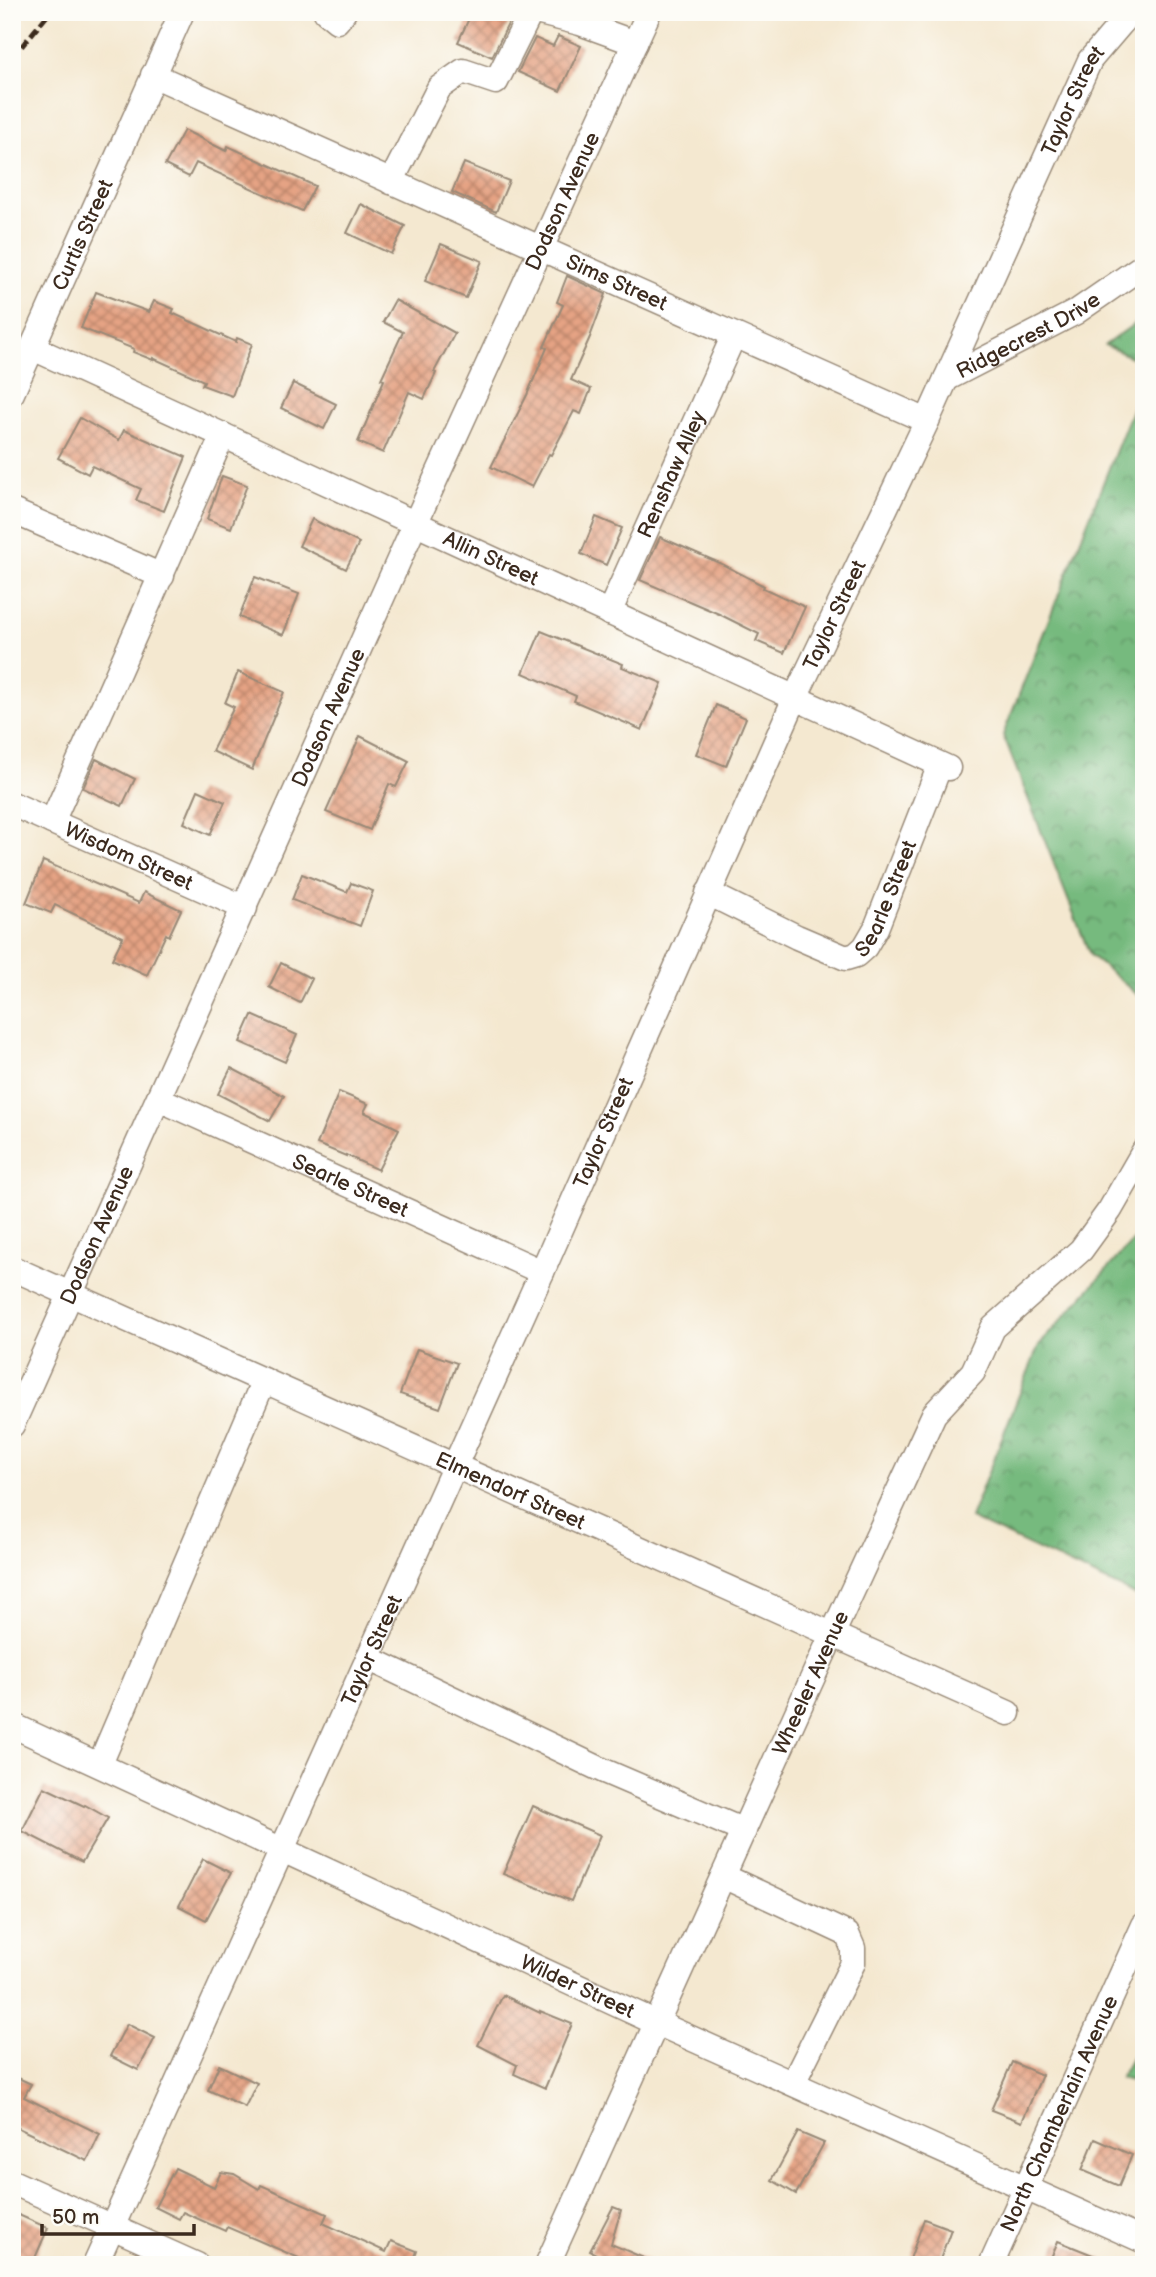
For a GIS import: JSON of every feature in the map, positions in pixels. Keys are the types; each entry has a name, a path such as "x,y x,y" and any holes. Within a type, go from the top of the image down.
{"street":[{"name":"Curtis Street","path":"12,393 182,12"},
{"path":"326,12 337,21 344,12"},
{"path":"391,182 439,88 463,71 496,82 533,12 580,23 635,43"},
{"name":"Dodson Avenue","path":"12,1425 415,524 649,12"},
{"name":"Taylor Street","path":"95,2265 542,1272 795,698 927,421 1090,60 1131,12"},
{"name":"Sims Street","path":"153,75 927,421"},
{"name":"Ridgecrest Drive","path":"946,379 1076,312 1144,265"},
{"name":"Renshaw Alley","path":"609,613 734,335"},
{"name":"Allin Street","path":"33,348 944,766"},
{"path":"52,822 223,435"},
{"path":"12,510 162,576"},
{"name":"Searle Street","path":"708,893 846,958 856,955 865,947 876,928 944,766"},
{"name":"Wisdom Street","path":"12,804 245,908"},
{"name":"Searle Street","path":"159,1099 542,1272"},
{"name":"Wheeler Avenue","path":"547,2265 934,1414 972,1372 993,1328 1081,1250 1110,1210 1144,1151"},
{"name":"Elmendorf Street","path":"12,1268 1008,1713"},
{"path":"100,1764 264,1380"},
{"path":"368,1658 604,1771 744,1831"},
{"name":"Wilder Street","path":"12,1726 100,1764 657,2023 1144,2241"},
{"path":"723,1876 846,1934 853,1948 853,1963 793,2083"},
{"name":"North Chamberlain Avenue","path":"991,2265 1144,1925"},
{"path":"12,2182 197,2265"}],"green space":[{"path":"1144,317 1144,363 1105,345"},
{"path":"1144,380 1144,1000 1090,955 1003,735"},
{"path":"1144,1228 1144,1599 970,1518 1039,1345"},
{"path":"1144,2036 1144,2084 1120,2078"}],"building":[{"path":"472,12 489,12 509,22 492,57 458,42"},
{"path":"558,36 581,46 560,91 518,72 535,38 553,46"},
{"path":"184,130 226,151 228,146 315,186 302,211 196,163 189,177 165,165"},
{"path":"464,163 509,181 496,212 452,192"},
{"path":"361,204 405,226 391,254 347,233"},
{"path":"441,244 482,261 466,298 425,281"},
{"path":"567,276 606,294 571,380 591,389 581,414 574,411 532,487 491,467 547,348 544,347 563,305 557,302"},
{"path":"96,292 149,312 154,301 174,309 172,313 236,342 237,338 252,344 232,396 202,385 204,381 153,358 133,352 134,349 81,328"},
{"path":"395,300 455,333 434,372 436,373 424,399 409,392 383,453 358,442 384,380 381,379 403,332 383,322"},
{"path":"293,383 336,404 324,429 281,408"},
{"path":"80,418 119,440 124,430 186,457 164,511 136,500 141,489 92,466 88,474 58,458"},
{"path":"222,476 247,485 231,528 207,519"},
{"path":"596,517 622,528 606,565 581,554"},
{"path":"312,519 359,543 346,569 299,546"},
{"path":"660,537 724,565 764,586 763,588 805,607 784,653 756,641 759,634 640,580"},
{"path":"255,577 299,594 283,635 239,617"},
{"path":"541,631 662,683 642,730 574,701 576,696 523,673"},
{"path":"238,672 284,692 252,770 212,751 234,707 225,703"},
{"path":"716,705 746,718 726,766 696,754"},
{"path":"360,736 409,761 396,787 389,784 370,830 326,812"},
{"path":"96,759 135,779 122,806 83,788"},
{"path":"198,790 225,802 210,835 184,823"},
{"path":"43,861 139,903 144,892 181,910 169,936 166,934 147,975 112,959 123,937 55,905 51,913 26,903"},
{"path":"302,874 347,892 351,883 373,891 360,926 292,900"},
{"path":"281,963 312,979 300,1003 269,987"},
{"path":"252,1015 297,1035 285,1062 240,1042"},
{"path":"231,1068 284,1096 270,1121 218,1094"},
{"path":"339,1092 368,1104 364,1112 399,1129 378,1170 317,1144"},
{"path":"417,1349 457,1363 440,1408 400,1394"},
{"path":"44,1787 108,1818 82,1862 22,1831"},
{"path":"533,1806 600,1835 571,1901 503,1874"},
{"path":"203,1859 231,1873 206,1920 179,1906"},
{"path":"503,1995 540,2013 572,2024 545,2088 514,2074 517,2065 478,2045"},
{"path":"127,2024 155,2038 138,2070 110,2056"},
{"path":"1012,2062 1042,2075 1022,2122 991,2110"},
{"path":"219,2065 257,2083 245,2107 208,2090"},
{"path":"12,2075 31,2084 24,2097 100,2134 87,2161 12,2125"},
{"path":"798,2132 824,2143 796,2194 772,2180"},
{"path":"1095,2139 1132,2155 1119,2186 1082,2170"},
{"path":"175,2168 214,2187 221,2172 234,2174 259,2189 261,2185 327,2214 323,2223 386,2252 391,2241 417,2251 412,2265 315,2265 227,2227 225,2231 183,2212 179,2219 155,2207"},
{"path":"613,2207 621,2210 611,2244 660,2265 595,2265 598,2255 590,2251"},
{"path":"12,2212 48,2228 32,2265 12,2258"},
{"path":"924,2219 951,2229 938,2265 908,2265"},
{"path":"1058,2241 1115,2264 1115,2265 1048,2265"}],"railway":[{"path":"12,58 50,12"}]}
